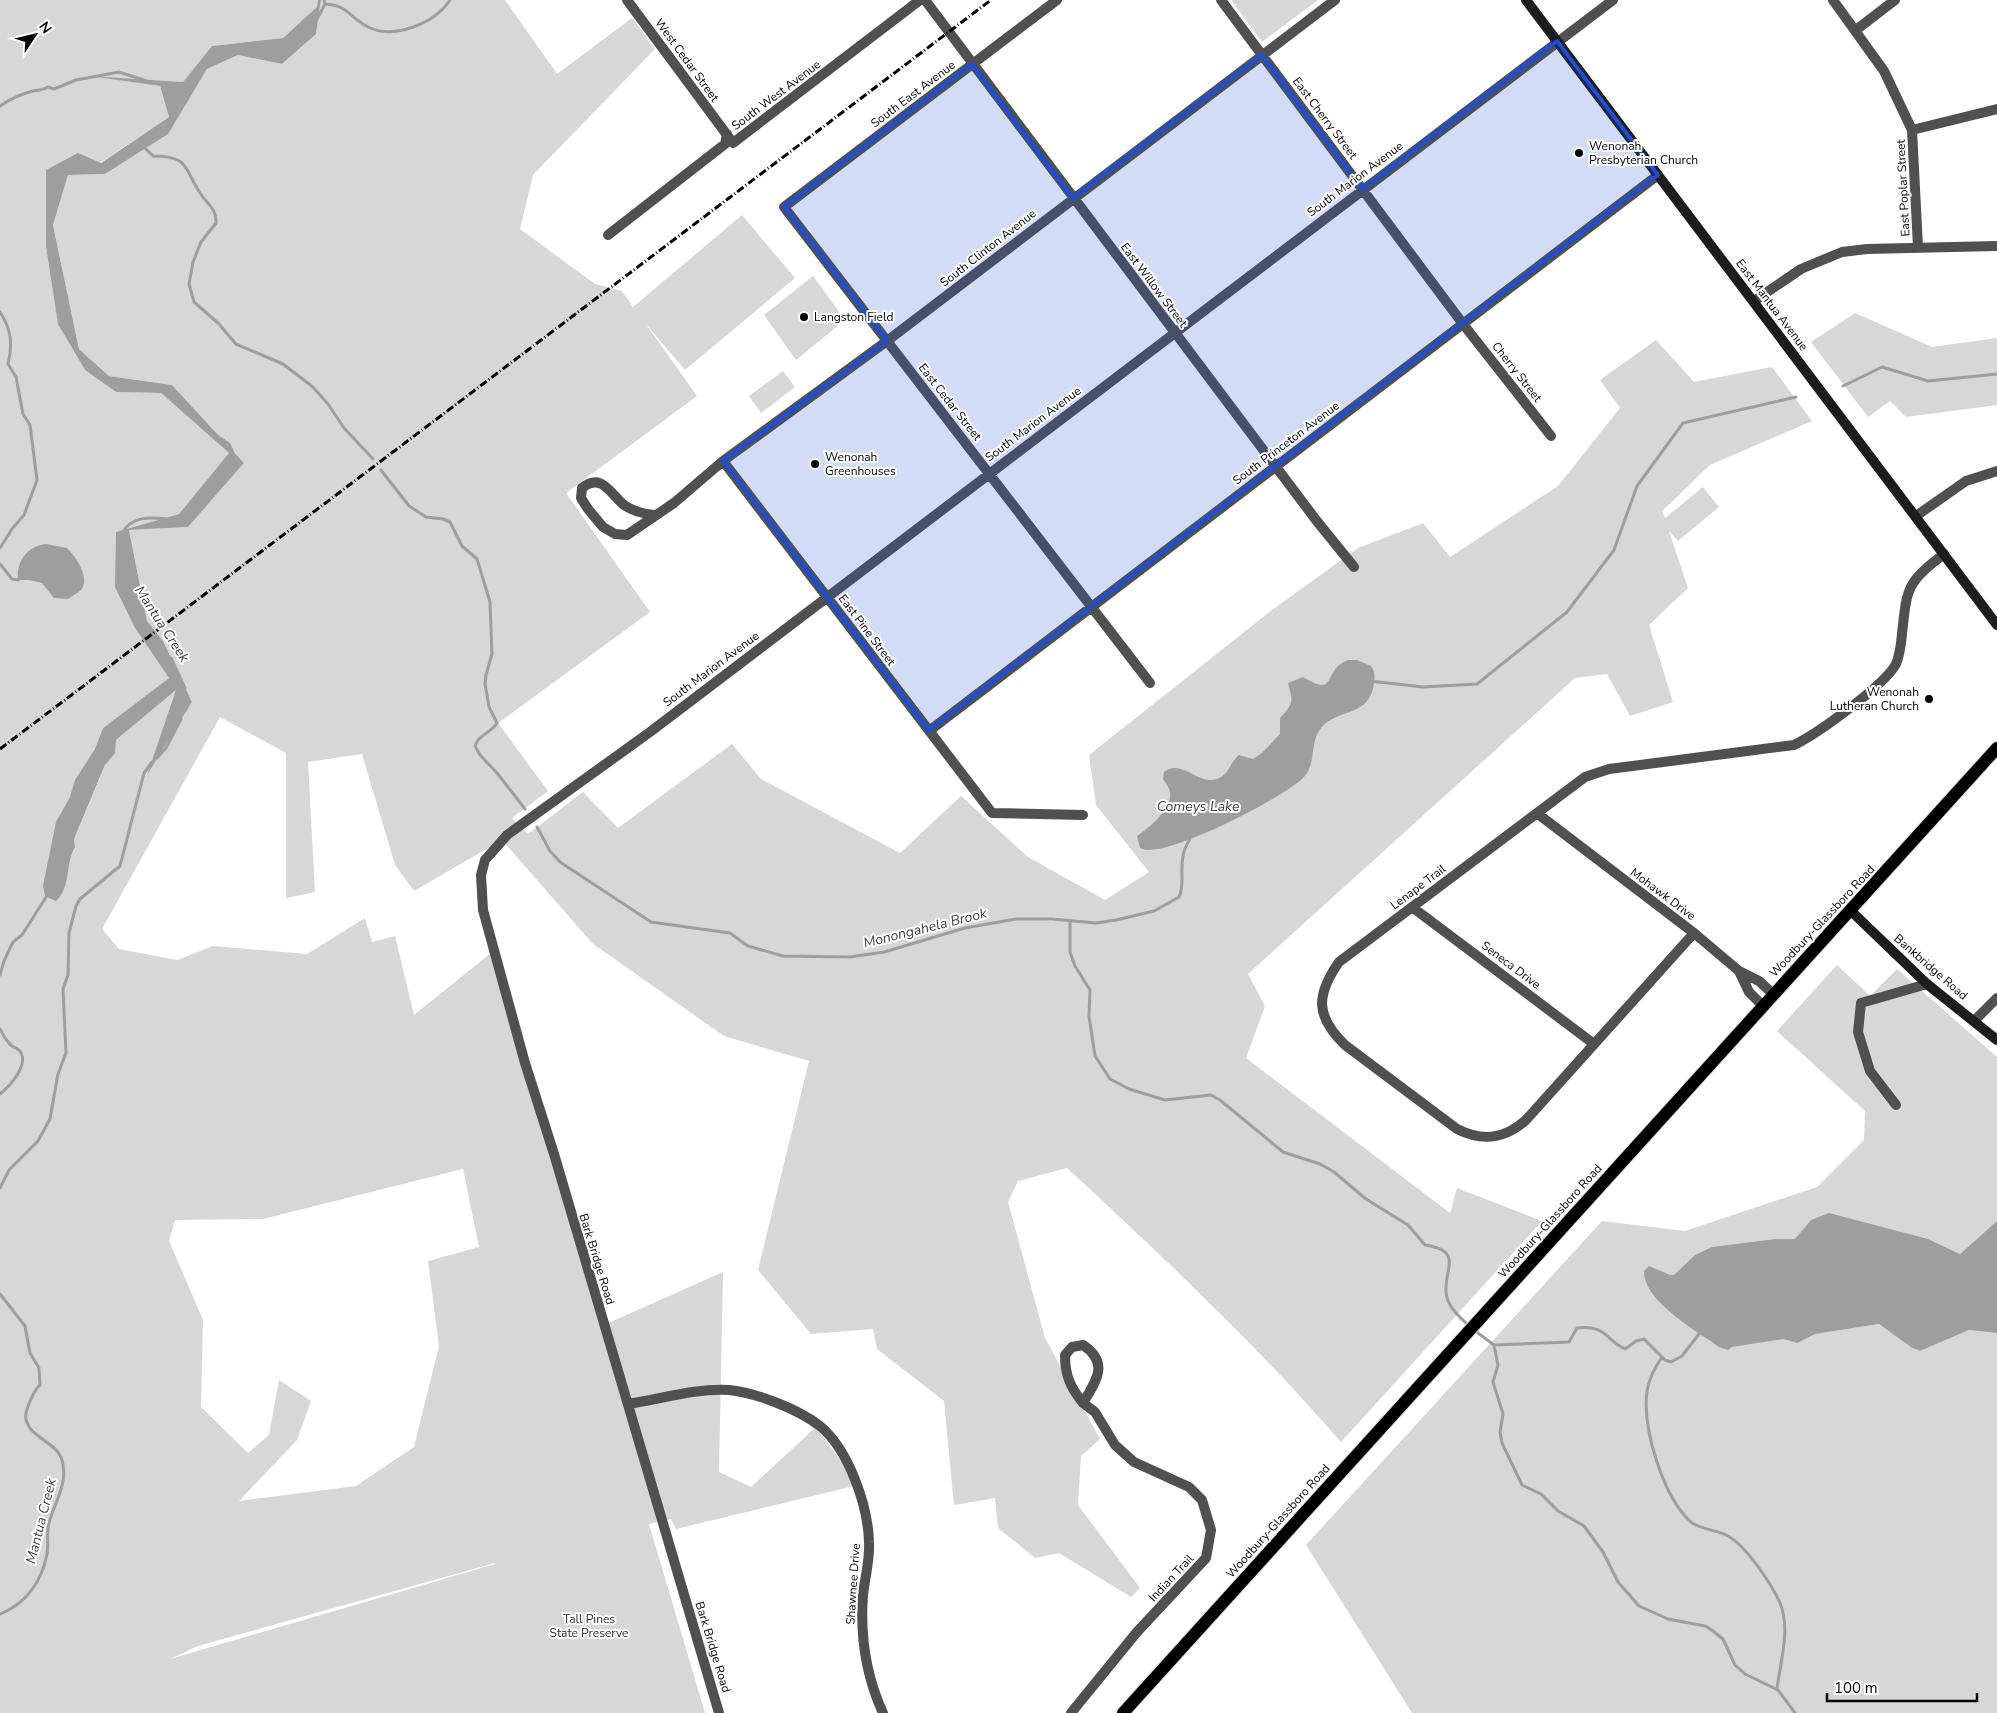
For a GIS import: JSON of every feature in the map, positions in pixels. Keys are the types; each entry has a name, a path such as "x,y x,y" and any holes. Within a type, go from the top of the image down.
{"main road":[{"name":"Woodbury-Glassboro Road","path":"1123,1713 1997,748"}],"street":[{"name":"South West Avenue","path":"727,134 733,143 920,0"},
{"name":"East Willow Street","path":"925,0 1174,333 1354,567"},
{"name":"South East Avenue","path":"784,207 1057,0"},
{"name":"East Cherry Street","path":"1221,0 1463,324"},
{"name":"South Clinton Avenue","path":"655,515 638,513 624,505 612,491 597,482 589,482 582,488 581,498 588,510 603,527 615,534 627,535 674,503 723,461 887,341 1335,0"},
{"name":"East Mantua Avenue","path":"1526,0 1997,625"},
{"name":"South Marion Avenue","path":"522,823 650,732 1613,0"},
{"name":"East Poplar Street","path":"1833,0 1856,30 1895,92 1912,130 1918,247"},
{"path":"1856,30 1895,0"},
{"name":"West Cedar Street","path":"632,2 727,134"},
{"path":"1912,130 1997,109"},
{"name":"South West Avenue","path":"608,235 725,144 727,134"},
{"name":"South Princeton Avenue","path":"929,732 1658,175"},
{"name":"East Cedar Street","path":"784,207 1150,683"},
{"path":"1754,301 1801,270 1842,252 1918,247 1997,246"},
{"name":"Cherry Street","path":"1463,324 1551,436"},
{"name":"East Pine Street","path":"723,461 992,813 1083,815"},
{"path":"1916,516 1966,480 1997,471"},
{"name":"Lenape Trail","path":"1694,933 1526,1120 1507,1134 1487,1138 1468,1134 1450,1123 1345,1044 1331,1031 1323,1016 1322,1000 1326,981 1339,962 1595,772 1784,746 1802,741 1878,684 1890,672 1900,652 1907,591 1918,575 1944,554"},
{"name":"Mohawk Drive","path":"1538,814 1694,933 1739,971 1759,981 1773,994"},
{"name":"Bark Bridge Road","path":"522,823 492,849 485,860 480,875 483,910 525,1064 719,1713"},
{"name":"Seneca Drive","path":"1412,907 1594,1044"},
{"name":"Bankbridge Road","path":"1851,911 1927,984 1975,1020 1997,1040"},
{"path":"1739,971 1749,992 1763,1006"},
{"path":"1896,1105 1870,1071 1858,1032 1862,1003 1927,984"},
{"path":"1975,1020 1997,998"},
{"name":"Indian Trail","path":"1071,1713 1137,1632 1206,1558 1211,1530 1202,1500 1189,1487 1134,1462 1114,1445 1095,1412 1083,1403 1067,1379 1065,1355 1072,1347 1083,1346 1093,1352 1099,1368 1094,1384 1083,1403"},
{"name":"Shawnee Drive","path":"628,1404 704,1391 730,1390 783,1405 821,1427 846,1460 863,1499 869,1528 869,1545 863,1596 862,1629 870,1681 883,1713"}],"highlighted area":[{"path":"1557,41 1658,175 929,731 723,461 887,341 784,207 972,64 1073,198 1262,55 1363,189"}],"green space":[{"name":"Tall Pines State Preserve","path":"0,0 318,0 318,7 283,38 212,46 183,82 99,77 160,86 169,117 100,163 78,154 46,170 46,247 58,323 85,370 116,392 161,393 229,453 179,514 116,532 135,628 169,678 103,728 49,898 116,740 177,689 148,772 192,702 163,641 147,621 129,530 188,527 244,463 172,385 109,376 79,349 53,225 68,175 105,174 167,134 207,69 238,55 282,64 316,34 321,0 505,0 557,74 632,18 655,49 533,175 520,229 595,284 622,291 633,307 742,215 795,278 685,370 645,323 697,396 566,493 650,612 498,723 548,791 512,818 528,834 583,792 618,828 732,744 761,779 900,853 961,796 1028,857 1105,900 1149,872 1096,805 1089,755 1272,610 1358,548 1423,523 1450,557 1558,486 1620,408 1600,380 1656,340 1694,382 1772,367 1812,421 1710,465 1662,511 1665,518 1703,487 1719,507 1678,541 1669,531 1688,588 1649,625 1673,702 1630,716 1607,674 1575,678 1248,974 1265,1006 1246,1058 1450,1213 1457,1188 1542,1221 1341,1442 1242,1335 1067,1168 1018,1181 1008,1202 1045,1338 1100,1439 1081,1456 1078,1505 1140,1588 1131,1597 1059,1553 1035,1558 998,1528 995,1498 954,1505 944,1401 877,1349 873,1329 811,1334 758,1270 809,1061 724,1036 592,943 502,840 414,891 395,865 362,754 308,762 315,892 286,898 286,753 220,717 102,929 119,949 177,960 213,946 307,954 365,918 372,942 395,936 414,1015 491,953 604,1325 723,1272 719,1472 751,1487 816,1427 858,1485 676,1529 671,1519 649,1524 705,1713 0,1713","holes":["463,1169 479,1247 428,1261 439,1346 414,1447 356,1486 239,1501 297,1440 311,1401 279,1380 269,1435 248,1453 201,1407 203,1320 169,1241 175,1220 263,1219","495,1564 170,1659 198,1646"]},
{"path":"1231,0 1318,0 1262,42"},
{"name":"Langston Field","path":"813,276 845,320 796,360 764,315"},
{"path":"1855,313 1932,347 1997,338 1997,405 1906,417 1890,401 1868,417 1811,342"},
{"path":"783,371 795,387 761,413 749,396"},
{"path":"1837,965 1870,996 1897,969 1997,1057 1997,1221 1960,1254 1928,1239 1795,1239 1712,1247 1723,1348 1879,1324 1920,1351 1969,1330 1997,1333 1997,1713 1412,1713 1306,1545 1602,1221 1685,1231 1817,1187 1864,1140 1865,1111 1777,1031"}],"water":[{"path":"318,0 321,0 316,34 282,64 238,55 207,69 168,134 105,174 68,175 53,225 79,349 109,376 172,385 244,463 188,527 129,530 147,621 163,641 192,702 147,775 176,690 116,740 115,753 105,765 74,839 75,847 70,860 64,889 56,901 45,896 43,886 56,822 70,797 75,780 95,749 103,728 169,678 135,628 115,587 116,532 179,514 229,453 161,393 116,392 85,370 58,324 46,247 46,170 78,153 101,163 169,117 160,86 89,76 183,82 212,46 283,38 317,7"},
{"path":"46,544 67,548 81,567 84,585 81,590 68,599 54,598 42,583 18,580 19,567 24,556 33,548"},
{"name":"Comeys Lake","path":"1348,660 1357,660 1371,666 1375,679 1371,695 1359,708 1335,717 1321,728 1315,740 1308,771 1304,777 1293,786 1250,812 1196,837 1152,850 1140,848 1137,836 1159,818 1170,799 1169,789 1163,779 1164,772 1177,768 1203,779 1217,779 1224,775 1239,755 1253,759 1262,753 1280,734 1280,718 1291,702 1288,683 1303,677 1314,683 1326,684 1335,670"},
{"path":"1829,1213 1928,1239 1960,1254 1997,1221 1997,1333 1969,1330 1920,1351 1911,1347 1879,1324 1815,1334 1797,1343 1784,1339 1732,1347 1728,1350 1719,1347 1685,1324 1661,1304 1646,1282 1644,1271 1649,1266 1674,1275 1695,1255 1712,1247 1776,1239 1795,1239 1811,1220"}],"waterway":[{"name":"Mantua Creek","path":"317,19 325,4 324,0"},
{"path":"325,4 344,9 368,27 378,31 390,32 413,27 424,22 435,16 450,0"},
{"path":"0,106 16,97 35,90 48,87 54,89 76,80 119,72 147,81"},
{"name":"Monongahela Brook","path":"143,146 153,156 174,158 180,161 215,214 216,223 201,242 193,262 189,284 194,302 218,323 236,344 283,364 313,387 328,404 344,428 373,459"},
{"path":"0,312 7,324 10,337 8,364 16,377 23,414 30,425 37,480 24,515 0,548"},
{"path":"1843,386 1882,367 1928,381 1997,374"},
{"path":"1370,681 1423,687 1477,684 1567,612 1614,550 1637,486 1683,423 1796,397"},
{"name":"Mantua Creek","path":"217,436 229,444 234,455"},
{"name":"Monongahela Brook","path":"381,470 409,506 426,517 443,519 450,522 462,546 477,559 490,602 492,654 485,684 489,707 497,723 479,739 475,746 480,755 497,773 525,809"},
{"name":"Mantua Creek","path":"122,533 131,523 142,519 167,519"},
{"path":"0,564 12,579 18,580 21,578"},
{"name":"Mantua Creek","path":"171,658 185,688"},
{"name":"Mantua Creek","path":"157,758 166,748 181,719"},
{"name":"Mantua Creek","path":"0,1188 9,1170 38,1141 50,1119 58,1074 66,1053 63,989 68,975 69,933 76,906 80,899 120,866 144,773 152,762"},
{"name":"Monongahela Brook","path":"537,827 550,851 560,862 651,922 730,933 748,946 783,956 850,957 884,952 965,928 1016,919 1052,919 1096,923 1154,911 1179,897 1182,884 1183,856 1190,839"},
{"path":"0,975 13,942 22,935 48,894"},
{"name":"Monongahela Brook","path":"1070,922 1070,952 1075,966 1090,990 1089,1016 1095,1056 1110,1079 1129,1089 1165,1100 1211,1095 1220,1100 1283,1152 1320,1164 1334,1172 1366,1199 1408,1225 1425,1245 1444,1251 1449,1261 1446,1282 1448,1302 1469,1326"},
{"path":"0,1029 8,1042 19,1050 23,1058 17,1075 0,1094"},
{"name":"Mantua Creek","path":"0,1294 25,1326 30,1353 39,1368 40,1385 28,1406 26,1416 28,1425 58,1452 61,1457 64,1474 61,1491 48,1527 48,1546 45,1564 37,1582 25,1598 0,1614"},
{"path":"1474,1330 1494,1345 1569,1342 1577,1328 1594,1328 1625,1349 1636,1341 1644,1339 1665,1360 1671,1362 1682,1356 1702,1330"},
{"name":"Monongahela Brook","path":"1494,1345 1498,1365 1493,1382 1503,1414 1500,1432 1502,1443 1522,1485 1541,1494 1558,1511 1584,1526 1603,1552 1618,1582 1639,1606 1668,1619 1705,1626 1713,1631 1723,1639 1735,1665 1745,1674 1778,1690 1795,1713"},
{"path":"1662,1357 1649,1382 1646,1406 1651,1442 1663,1479 1681,1511 1691,1522 1703,1528 1722,1533 1733,1540 1757,1565 1776,1595 1785,1624 1784,1646 1777,1689"}],"railway":[{"path":"0,749 991,0"}],"place":[{"name":"Wenonah Presbyterian Church","path":"1579,153"},
{"name":"Langston Field","path":"804,317"},
{"name":"Wenonah Greenhouses","path":"815,464"},
{"name":"Wenonah Lutheran Church","path":"1929,699"}]}
